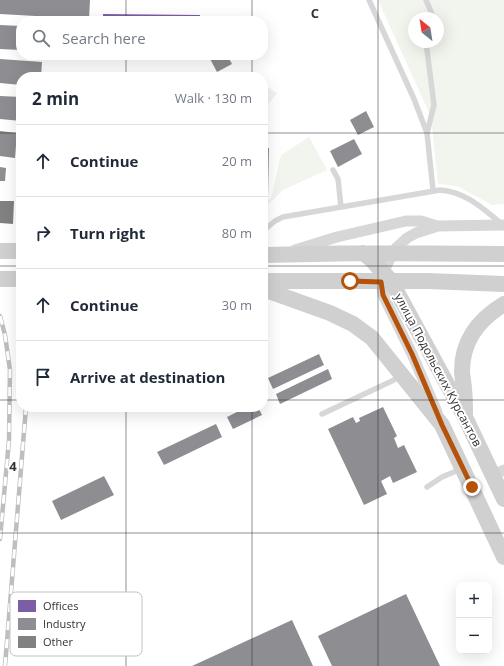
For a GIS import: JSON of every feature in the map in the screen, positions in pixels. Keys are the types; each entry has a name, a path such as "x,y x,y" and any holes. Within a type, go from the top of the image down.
{"main road":[{"path":"0,251 16,251"},
{"path":"268,255 363,253 504,254"},
{"name":"улица Подольских Курсантов","path":"363,253 371,259 385,278 499,473 504,499"},
{"path":"268,281 385,278 504,284"},
{"path":"0,279 16,279"},
{"name":"улица Подольских Курсантов","path":"268,291 353,324 372,338 442,425 504,557"},
{"path":"466,417 462,371 463,356 467,342 478,324 490,312 504,304"}],"street":[{"path":"283,254 337,237 406,221 421,221 438,226 504,225"},
{"path":"438,226 411,235 402,242 393,254 385,278 383,295 412,354 442,425"}],"lane":[{"path":"369,0 414,99 427,133 433,190"},
{"path":"426,0 431,12"},
{"path":"427,48 434,105 427,133"},
{"path":"333,170 338,179 341,207"},
{"path":"268,227 275,221 284,217 433,190 452,191 466,196 504,225"},
{"path":"322,414 394,380 401,374"},
{"path":"427,487 442,477 463,468"}],"shaded area":[{"path":"378,0 504,0 504,204 492,205 457,186 438,184 431,117"},
{"path":"268,87 277,93 268,104"},
{"path":"309,137 327,170 283,190 268,204 268,200 271,199 281,155"}],"building: Offices":[{"path":"103,14 200,15 200,16 103,16"}],"building: Industry":[{"path":"0,0 90,0 89,16 36,16 0,14"},
{"path":"0,25 16,26 16,50 0,49"},
{"path":"0,59 42,62 41,72 16,72 16,85 0,83"},
{"path":"211,60 230,60 232,64 217,72"},
{"path":"0,96 16,97 16,121 0,119"},
{"path":"366,111 374,127 358,135 350,120"},
{"path":"0,131 16,133 15,158 0,156"},
{"path":"354,139 362,154 338,167 330,151"},
{"path":"268,148 269,148 268,197"},
{"path":"0,167 6,168 5,181 0,181"},
{"path":"319,354 324,365 273,389 268,378"},
{"path":"328,369 332,379 280,404 276,394"},
{"path":"383,407 397,436 394,438 398,448 404,445 417,472 393,483 390,476 381,481 387,494 364,505 328,429 353,417 356,423 360,421 359,418"},
{"path":"237,412 260,412 262,415 233,429 227,417"},
{"path":"216,424 222,437 164,465 157,452"},
{"path":"104,476 114,495 61,520 52,501"},
{"path":"406,594 440,666 332,666 318,636"},
{"path":"292,620 313,666 192,666"}],"building: Other":[{"path":"0,201 14,201 13,224 0,223"}],"railway":[{"path":"0,316 5,335 10,370 9,440 0,539"},
{"path":"11,592 26,412"},
{"path":"5,666 10,604"}],"route":[{"path":"350,281 381,282 383,295 412,354 442,425 472,487"}]}
